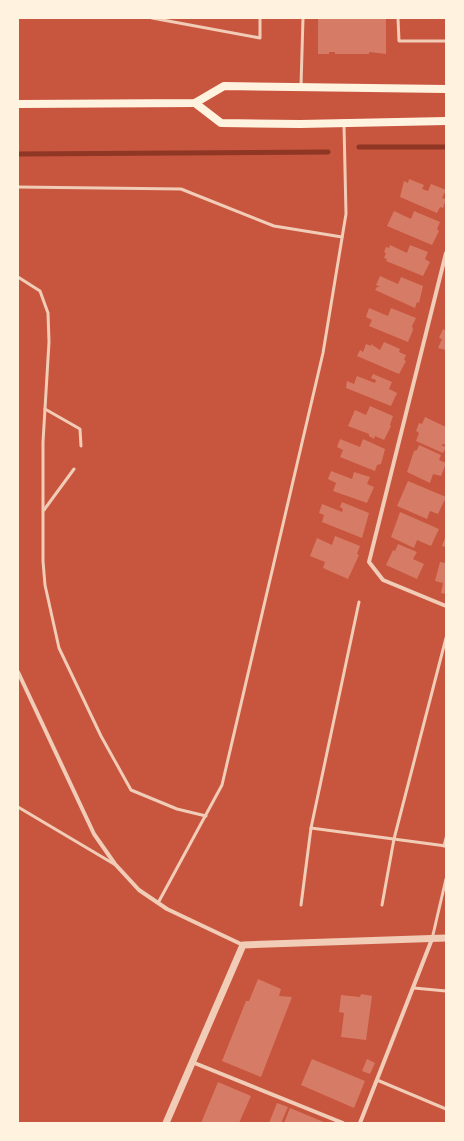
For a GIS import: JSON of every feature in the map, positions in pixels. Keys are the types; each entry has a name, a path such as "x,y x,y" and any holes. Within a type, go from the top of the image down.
{"main road":[{"path":"18,104 195,103 224,86 446,89"},
{"path":"195,103 221,123 300,124 446,121"}],"street":[{"path":"446,253 369,562 383,580 446,606"},
{"path":"18,672 94,834 116,864 139,890 158,903 243,945 446,938"},
{"path":"360,1123 432,939"},
{"path":"166,1123 243,945"},
{"path":"192,1062 343,1123"}],"lane":[{"path":"152,18 260,38 260,18"},
{"path":"301,86 303,18"},
{"path":"398,18 398,41 446,41"},
{"path":"158,903 222,785 323,353 346,214 344,123"},
{"path":"18,187 181,188 274,226 342,237"},
{"path":"18,277 40,291 48,313 49,342 45,409 43,561 45,585 59,648 101,736 131,790 177,809 206,816"},
{"path":"45,409 80,429 81,446"},
{"path":"44,510 74,470"},
{"path":"301,905 311,828 359,602"},
{"path":"382,905 394,840 446,638"},
{"path":"18,807 116,864"},
{"path":"311,828 445,846 446,838"},
{"path":"432,939 446,879"},
{"path":"414,988 446,991"},
{"path":"377,1080 446,1109"}],"building":[{"path":"318,18 386,18 386,54 369,52 369,54 335,54 335,52 329,52 329,54 318,54"},
{"path":"409,179 424,185 422,189 428,191 431,184 446,190 442,198 446,199 443,208 440,207 437,213 400,197 404,181 408,183"},
{"path":"394,211 411,219 414,211 440,222 437,229 439,231 432,245 387,226"},
{"path":"390,245 407,253 410,245 428,252 425,259 430,262 423,276 386,261 387,259 384,258 386,253 384,252 386,247 389,248"},
{"path":"380,276 398,284 401,277 423,286 419,303 417,302 415,308 375,290 377,287 380,287 376,285"},
{"path":"369,308 388,316 391,308 416,318 412,326 413,330 408,342 369,326 372,320 366,317"},
{"path":"443,329 446,331 446,350 438,348 442,339 439,338"},
{"path":"384,342 400,349 399,352 406,355 404,360 406,361 399,374 357,356 360,350 363,352 366,344 371,346 371,344 380,350"},
{"path":"373,374 392,382 389,389 397,393 391,406 346,388 347,381 354,384 357,376 375,383 376,380 371,378"},
{"path":"370,406 393,416 391,426 384,440 375,436 374,439 369,436 369,434 348,426 355,410 366,415"},
{"path":"425,417 446,427 446,445 441,445 446,447 443,453 416,441 419,433 416,431 419,423 422,424"},
{"path":"340,439 360,447 363,439 385,449 381,464 377,465 375,471 340,457 343,450 337,447"},
{"path":"419,445 441,455 439,460 446,463 441,476 433,474 430,483 407,472 414,451 417,450"},
{"path":"331,471 352,479 354,472 370,477 367,484 374,487 367,503 333,491 336,483 328,479"},
{"path":"408,481 446,497 438,514 430,511 427,519 397,506"},
{"path":"342,502 369,513 362,538 322,522 324,515 319,513 322,504 342,512 343,509 340,507"},
{"path":"400,512 439,529 431,546 417,540 414,548 391,537"},
{"path":"446,535 446,547 442,546"},
{"path":"335,536 360,546 357,554 359,555 348,579 323,568 325,562 310,556 317,538 332,545"},
{"path":"398,544 417,552 413,559 424,564 417,579 386,565 393,550 395,551"},
{"path":"440,562 446,563 446,594 441,593 443,583 435,581"},
{"path":"258,979 281,989 279,996 292,997 261,1077 222,1061 246,1001 249,1001"},
{"path":"361,994 372,996 366,1040 341,1037 344,1013 339,1012 341,995 360,997"},
{"path":"312,1059 365,1081 354,1108 301,1085"},
{"path":"367,1059 375,1063 370,1074 362,1071"},
{"path":"218,1082 251,1096 239,1123 201,1123"},
{"path":"277,1103 288,1107 281,1123 269,1123"},
{"path":"290,1108 326,1123 284,1123"}],"waterway":[{"path":"359,147 446,147"},
{"path":"18,154 328,152"}]}
